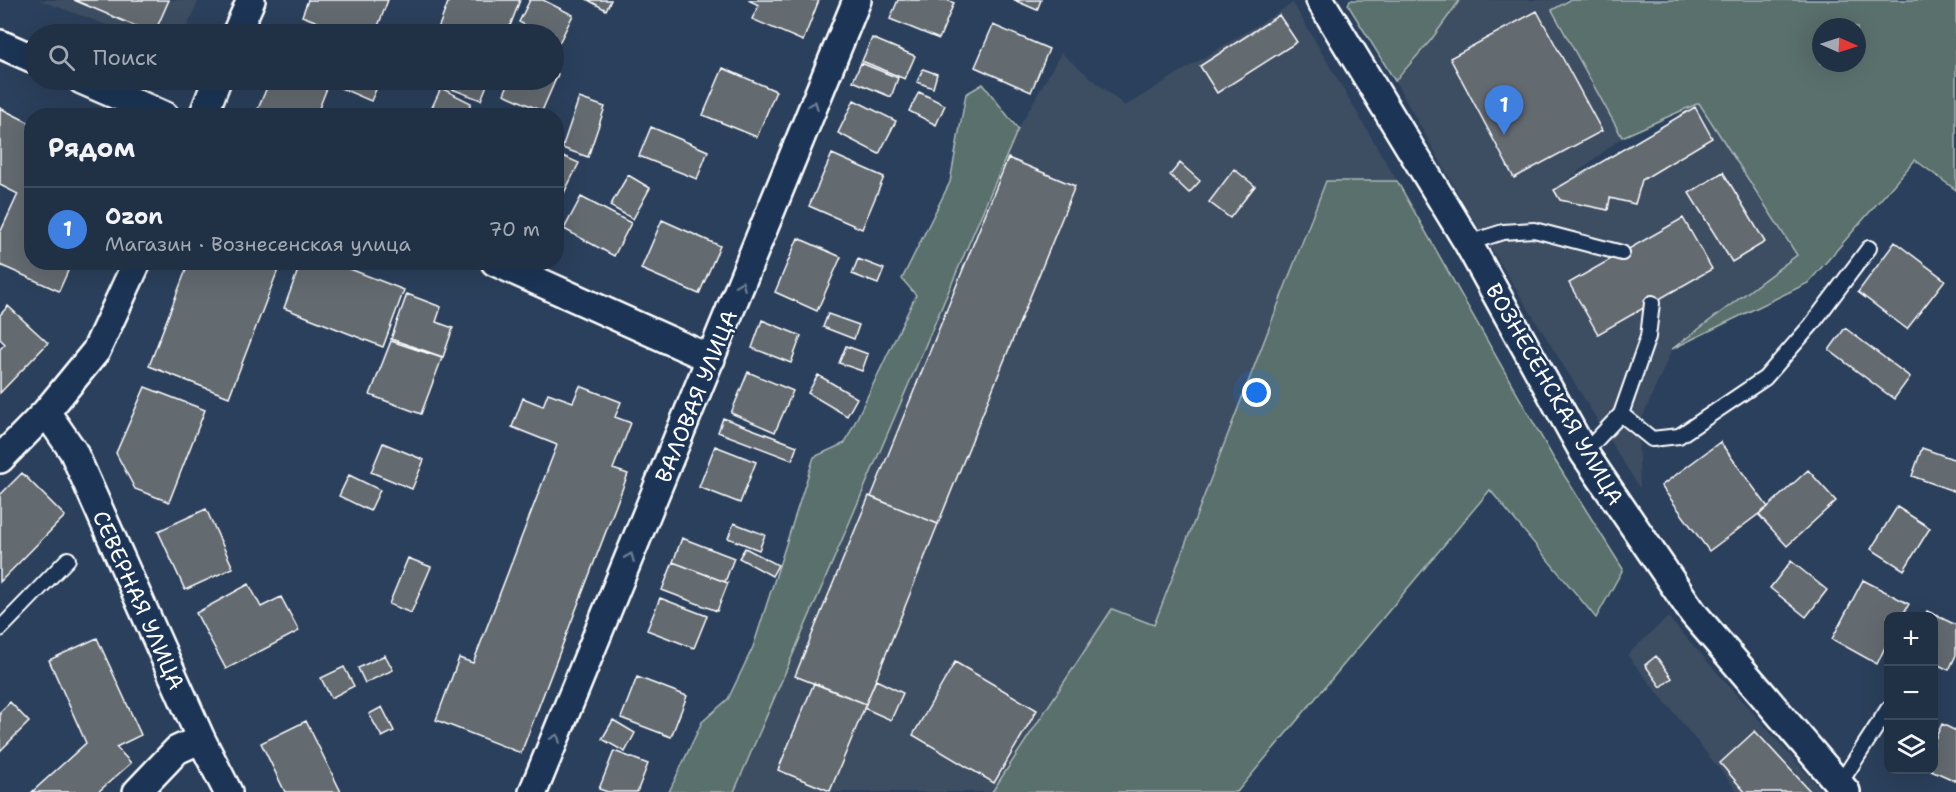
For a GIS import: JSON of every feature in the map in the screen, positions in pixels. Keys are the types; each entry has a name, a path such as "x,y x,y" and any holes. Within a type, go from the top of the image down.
{"street":[{"path":"240,24 251,0"},
{"name":"ВАЛОВАЯ УЛИЦА","path":"533,792 857,0"},
{"name":"ВОЗНЕСЕНСКАЯ УЛИЦА","path":"1320,0 1468,243 1584,453 1693,613 1842,789"},
{"path":"0,44 24,55"},
{"path":"105,90 147,108"},
{"path":"206,108 213,90"},
{"path":"0,459 46,412 96,351 133,270"},
{"path":"513,270 711,359"},
{"name":"СЕВЕРНАЯ УЛИЦА","path":"46,412 73,451 201,739 228,792"},
{"path":"137,792 177,750 201,739"}],"lane":[{"path":"1468,243 1503,232 1534,230 1622,253"},
{"path":"1622,414 1652,439 1679,436 1708,417 1765,378 1812,324 1869,248"},
{"path":"1584,453 1622,414 1648,337 1652,303"},
{"path":"0,629 68,559"},
{"path":"1842,789 1884,716"}],"shaded area":[{"path":"39,0 199,0 188,24 104,24"},
{"path":"1460,0 1570,0 1552,10 1622,137 1559,187 1699,103 1798,256 1672,349 1638,428 1640,489 1469,213 1395,81 1431,40"},
{"path":"1293,3 1397,181 1326,182 1154,625 1112,609 992,792 734,792 1018,129 1061,53 1125,106"},
{"path":"1668,617 1823,792 1738,792 1627,655"}],"green space":[{"path":"1350,0 1460,0 1431,40 1395,81 1348,5"},
{"path":"1570,0 1956,0 1956,190 1915,160 1808,283 1672,349 1797,255 1699,103 1622,137 1552,10"},
{"path":"983,84 1018,129 734,792 669,792 702,722 728,699 753,647 814,457 845,443 916,295 902,279 950,182 966,94"},
{"path":"1326,181 1397,181 1554,459 1623,569 1596,618 1490,490 1237,792 992,792 1112,609 1154,625"}],"building":[{"path":"74,0 169,0 158,24 130,24"},
{"path":"308,0 388,0 379,24 323,24 302,16"},
{"path":"449,0 520,0 511,24 440,24"},
{"path":"530,0 543,0 573,15 564,33 564,24 523,24 519,22"},
{"path":"588,0 611,0 606,10"},
{"path":"748,0 819,0 803,41 752,19 759,5"},
{"path":"898,0 947,0 954,3 939,39 890,19"},
{"path":"1014,0 1041,0 1037,10"},
{"path":"1537,11 1602,131 1514,178 1450,58"},
{"path":"1279,15 1297,42 1217,93 1200,66"},
{"path":"993,25 1049,49 1031,92 975,67"},
{"path":"872,38 915,56 905,79 862,61"},
{"path":"861,63 898,78 891,97 853,81"},
{"path":"723,68 776,91 757,137 703,115"},
{"path":"923,69 937,74 933,88 917,82"},
{"path":"266,90 326,90 319,108 258,108"},
{"path":"345,90 376,90 371,101"},
{"path":"440,90 445,90 471,103 469,108 432,108"},
{"path":"454,90 485,90 481,100"},
{"path":"506,90 551,90 543,108 535,108 504,94"},
{"path":"919,92 945,105 936,125 909,111"},
{"path":"579,98 605,107 588,157 564,149 564,142"},
{"path":"854,100 896,121 879,154 838,133"},
{"path":"1695,107 1712,138 1642,180 1635,204 1610,198 1608,210 1560,200 1554,190"},
{"path":"0,108 24,120 24,270 68,270 59,291 0,265 0,233 18,194 0,185"},
{"path":"651,127 708,151 697,179 639,156"},
{"path":"832,154 884,177 862,229 809,206"},
{"path":"564,156 579,163 564,193"},
{"path":"1008,158 1075,186 938,524 871,497"},
{"path":"1180,163 1200,181 1189,193 1170,175"},
{"path":"1234,169 1255,186 1230,218 1209,202"},
{"path":"1723,172 1765,242 1732,262 1689,193"},
{"path":"628,175 650,188 633,219 610,206"},
{"path":"581,197 631,223 614,256 564,229"},
{"path":"1683,218 1712,269 1598,334 1569,283"},
{"path":"662,220 720,246 699,294 641,269"},
{"path":"798,238 841,257 817,311 775,292"},
{"path":"1895,242 1945,280 1907,329 1858,292"},
{"path":"858,259 884,269 878,284 852,274"},
{"path":"186,270 278,270 229,397 149,366"},
{"path":"298,270 353,270 404,290 383,347 284,308"},
{"path":"407,294 441,307 436,322 453,328 443,357 391,339"},
{"path":"8,306 48,343 0,393 0,349 5,344 0,339 0,315"},
{"path":"828,314 859,325 854,339 823,327"},
{"path":"762,320 801,336 791,363 752,348"},
{"path":"1845,328 1910,377 1894,399 1829,350"},
{"path":"391,341 442,358 421,414 370,395"},
{"path":"846,346 868,354 862,371 839,363"},
{"path":"748,372 793,391 775,432 731,413"},
{"path":"818,375 857,398 847,416 808,393"},
{"path":"580,386 621,402 615,417 631,423 613,469 628,474 521,753 436,720 459,658 473,663 557,445 512,427 523,398 543,406 548,393 573,402"},
{"path":"145,387 205,410 169,502 135,489 116,453"},
{"path":"723,418 797,446 792,460 718,432"},
{"path":"1720,442 1768,507 1709,551 1661,486"},
{"path":"383,443 424,460 412,489 371,472"},
{"path":"715,446 756,462 740,503 699,487"},
{"path":"1922,448 1956,460 1956,492 1912,476"},
{"path":"1808,470 1836,501 1787,546 1759,515"},
{"path":"22,473 65,516 0,582 0,495"},
{"path":"349,475 380,490 370,511 339,496"},
{"path":"869,496 938,524 866,704 795,676"},
{"path":"1897,507 1930,528 1904,570 1871,549"},
{"path":"206,509 233,568 185,590 158,531"},
{"path":"734,523 765,535 759,550 728,538"},
{"path":"682,538 734,558 725,582 673,562"},
{"path":"745,548 778,565 772,576 739,558"},
{"path":"408,558 431,567 411,613 389,604"},
{"path":"1791,561 1827,590 1806,617 1770,588"},
{"path":"673,562 728,583 717,611 662,590"},
{"path":"1863,580 1909,604 1904,612 1884,612 1884,649 1877,664 1832,639"},
{"path":"249,584 261,607 281,597 299,631 226,669 196,613"},
{"path":"660,598 707,616 694,648 647,630"},
{"path":"1938,616 1956,625 1956,655 1949,670 1938,665"},
{"path":"97,638 141,735 116,747 131,763 98,792 32,792 86,743 49,660"},
{"path":"385,655 393,670 365,683 358,668"},
{"path":"1656,656 1672,678 1661,687 1645,665"},
{"path":"955,662 1037,710 994,783 913,735"},
{"path":"344,667 354,686 331,698 321,678"},
{"path":"637,677 687,696 671,737 621,718"},
{"path":"876,680 903,693 891,720 864,708"},
{"path":"814,683 866,704 830,791 778,770"},
{"path":"10,702 29,722 0,751 0,712"},
{"path":"382,707 394,731 382,737 369,714"},
{"path":"613,720 635,733 625,752 602,739"},
{"path":"306,721 341,792 285,792 261,743"},
{"path":"1942,724 1956,731 1956,781 1938,773 1938,732"},
{"path":"1755,731 1811,792 1745,792 1720,763"},
{"path":"614,751 648,764 637,792 608,792 599,789"}],"place":[{"name":"Ozon","path":"1504,135"}]}
